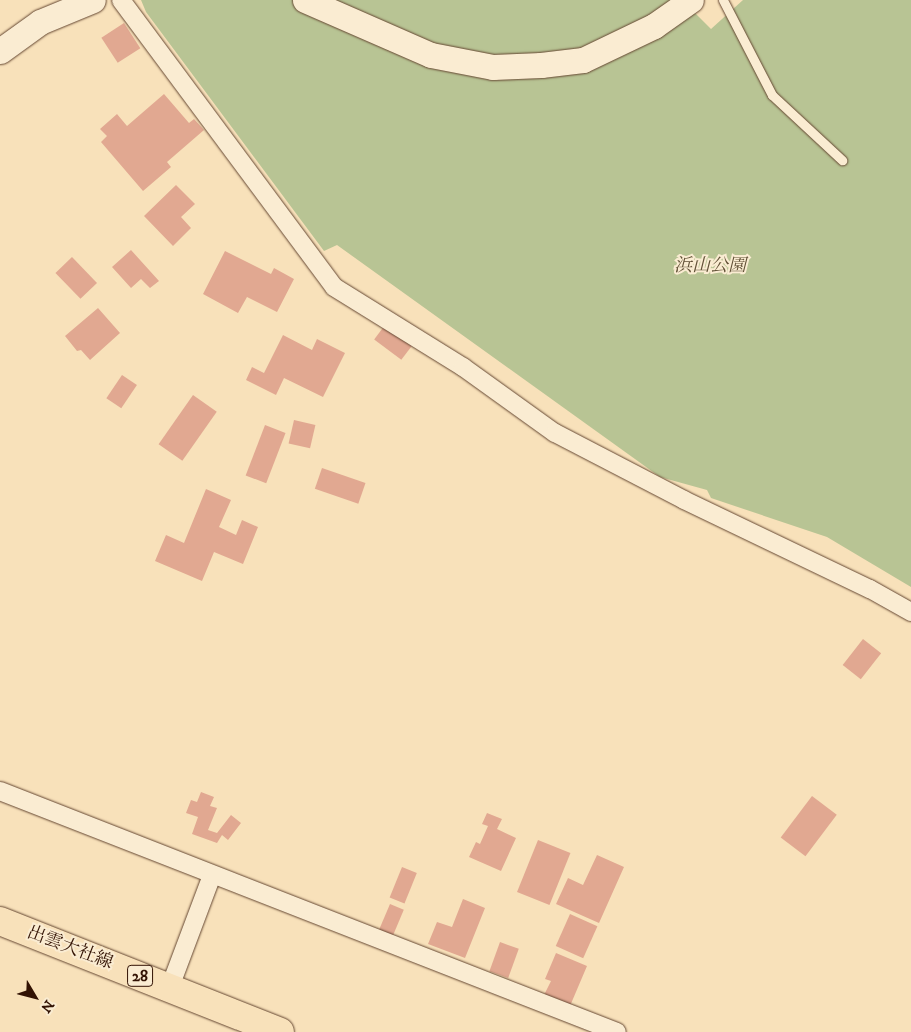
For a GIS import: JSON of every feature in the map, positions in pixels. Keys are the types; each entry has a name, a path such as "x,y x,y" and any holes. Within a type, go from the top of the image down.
{"main road":[{"name":"出雲大社線","path":"0,921 280,1032"}],"street":[{"path":"0,51 40,22 93,0"},
{"path":"122,0 334,287 463,367 555,433 684,500 870,589 911,612"},
{"path":"305,0 431,55 493,67 541,65 583,60 654,26 691,0"},
{"path":"0,791 617,1032"},
{"path":"170,987 212,875"}],"lane":[{"path":"723,0 772,95 842,160"}],"green space":[{"name":"浜山公園","path":"141,0 682,0 711,29 743,0 911,0 911,587 827,537 711,498 707,490 660,477 337,245 324,251 146,12"}],"building":[{"path":"124,23 140,48 118,63 101,38"},
{"path":"164,94 189,123 194,119 204,130 167,162 171,167 143,191 101,142 107,136 100,129 117,114 127,126"},
{"path":"176,185 195,204 181,217 191,228 173,246 144,216"},
{"path":"131,250 159,281 150,288 141,279 131,288 112,267"},
{"path":"225,251 271,274 274,268 294,279 277,312 247,297 238,313 203,294"},
{"path":"72,257 97,283 80,299 55,273"},
{"path":"98,308 120,333 90,360 81,350 77,351 65,336"},
{"path":"385,325 412,345 401,360 374,339"},
{"path":"283,335 312,350 317,339 345,353 323,397 284,378 276,395 246,380 252,367 264,373"},
{"path":"122,375 137,385 121,408 106,398"},
{"path":"193,395 217,412 182,461 159,444"},
{"path":"294,420 315,425 310,448 289,443"},
{"path":"265,425 286,433 266,483 246,475"},
{"path":"322,468 365,483 358,504 315,489"},
{"path":"206,489 231,500 219,527 236,535 242,520 258,527 243,564 214,552 202,581 155,561 166,535 184,543"},
{"path":"863,639 881,653 861,679 843,665"},
{"path":"201,792 214,797 210,806 217,808 208,830 217,833 231,815 241,823 228,840 222,835 217,843 192,834 198,817 186,813 191,800 197,802"},
{"path":"812,796 837,815 805,856 781,838"},
{"path":"487,813 502,819 497,829 516,838 501,871 469,857 476,842 480,844 488,826 482,824"},
{"path":"538,840 570,853 549,905 517,892"},
{"path":"597,855 624,867 599,923 556,904 568,878 583,885"},
{"path":"402,867 417,873 404,904 390,898"},
{"path":"463,899 485,908 465,958 428,944 437,922 452,927"},
{"path":"390,904 404,910 393,936 379,930"},
{"path":"570,914 597,926 583,958 556,946"},
{"path":"500,942 519,949 508,978 489,971"},
{"path":"556,953 587,966 570,1006 544,995 551,981 545,979"}]}
